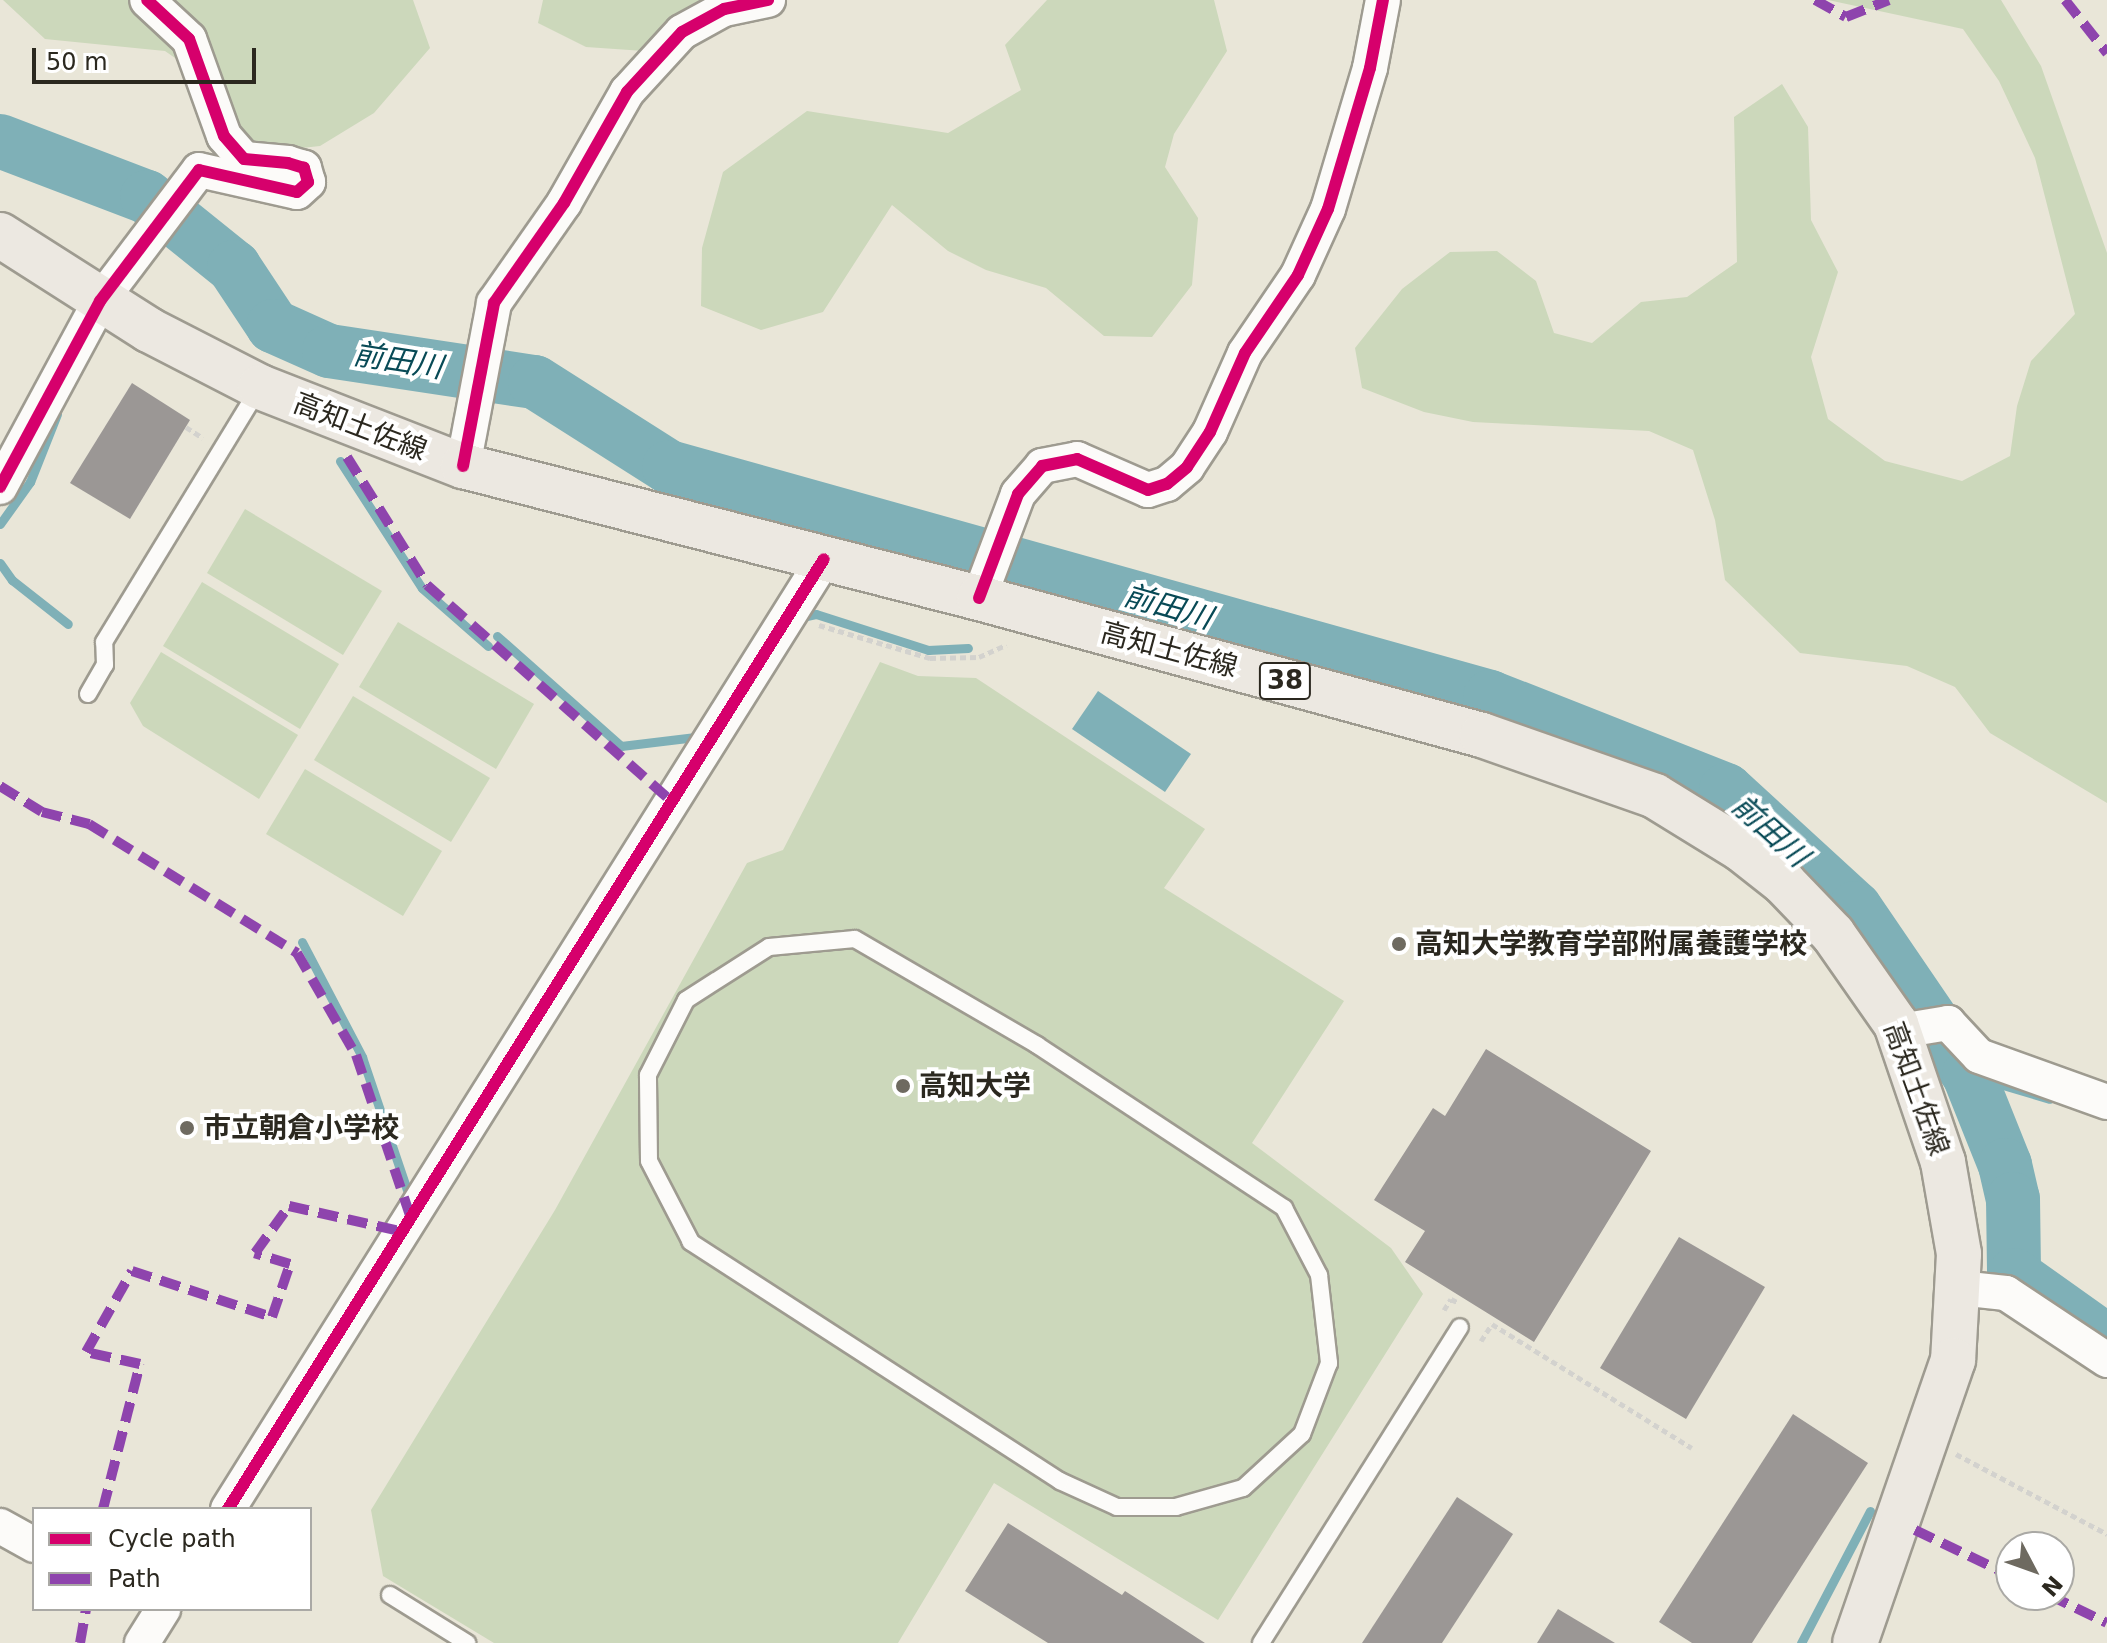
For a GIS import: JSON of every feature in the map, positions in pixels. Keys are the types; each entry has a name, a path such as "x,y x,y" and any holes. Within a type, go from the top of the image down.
{"main road":[{"name":"高知土佐線","path":"0,235 100,301 260,387 463,466 824,559 990,570 1655,796 1784,883 1918,1026 1959,1254 1959,1288 1949,1373 1856,1643"}],"street":[{"path":"0,487 100,301 199,170 297,192 308,182 304,168 244,159 224,136 189,39 147,0"},
{"path":"463,466 494,303 564,203 627,92 653,59 682,32 724,9 768,0"},
{"path":"990,570 1018,494 1042,466 1077,459 1148,490 1167,484 1187,467 1210,432 1245,353 1298,275 1328,209 1370,68 1383,0"},
{"path":"229,1507 824,559"},
{"path":"1918,1026 1948,1023 1979,1056 2107,1102"},
{"path":"1959,1288 2006,1293 2107,1360"},
{"path":"0,1526 32,1544"}],"lane":[{"path":"88,694 105,665 104,642 260,387"},
{"path":"855,939 933,982 1284,1208 1319,1275 1329,1363 1302,1434 1243,1488 1176,1507 1117,1507 1060,1481 691,1242 649,1161 648,1075 686,1000 769,947 855,939"},
{"path":"1261,1643 1460,1327"},
{"path":"390,1595 467,1643"}],"path":[{"path":"826,628 930,658 979,657 1006,645"},
{"path":"1474,1353 1492,1324 1692,1448"},
{"path":"1948,1449 2107,1534"}],"green space":[{"path":"3,0 413,0 430,48 374,113 320,146 274,151 218,127 198,74 165,51 45,39"},
{"path":"543,0 701,0 701,14 644,51 586,47 538,23"},
{"path":"1047,0 1214,0 1227,51 1174,134 1165,167 1198,218 1192,285 1152,337 1104,336 1046,288 986,270 948,251 892,205 823,312 761,330 701,306 702,248 723,172 807,111 948,133 1021,90 1005,45"},
{"path":"1828,0 2001,0 2041,66 2107,253 2107,803 1990,733 1955,687 1907,666 1800,653 1725,580 1715,520 1693,450 1649,431 1473,422 1424,412 1362,388 1355,348 1402,289 1450,252 1497,251 1536,281 1554,333 1592,343 1641,302 1687,297 1737,262 1734,117 1782,84 1808,127 1811,220 1838,272 1811,357 1828,419 1885,461 1962,481 2010,456 2017,406 2031,361 2075,314 2035,158 1999,81 1963,29"},
{"path":"245,509 382,591 343,655 207,573"},
{"path":"202,582 339,664 300,729 163,646"},
{"path":"398,622 534,704 496,769 359,687"},
{"path":"161,652 298,735 259,799 143,726 130,703"},
{"path":"880,662 918,676 976,678 1205,829 1164,888 1344,1001 1252,1143 1391,1248 1423,1294 1218,1620 994,1483 898,1643 494,1643 383,1576 371,1510 555,1210 747,863 783,850"},
{"path":"353,696 490,778 451,842 314,760"},
{"path":"305,769 442,851 403,916 266,834"}],"water":[{"path":"1098,691 1191,754 1165,792 1072,729"}],"building":[{"path":"132,383 190,420 130,519 70,483"},
{"path":"1486,1049 1651,1151 1534,1342 1405,1262 1425,1231 1374,1200 1433,1108 1445,1116"},
{"path":"1679,1237 1765,1287 1686,1419 1600,1368"},
{"path":"1793,1414 1868,1463 1752,1643 1692,1643 1659,1622"},
{"path":"1457,1497 1513,1534 1442,1643 1362,1643"},
{"path":"1008,1523 1122,1595 1125,1591 1205,1643 1048,1643 965,1591"},
{"path":"1558,1609 1615,1643 1537,1643"}],"waterway":[{"name":"前田川","path":"0,141 147,197 234,267 273,326 329,351 535,382 669,467 1490,697 1726,790 1855,908 1969,1075 2005,1165 2013,1199 2014,1275 2097,1334"},
{"path":"0,524 30,482 57,414"},
{"path":"340,461 422,588 488,646"},
{"path":"0,563 12,580 68,624"},
{"path":"802,617 816,614 928,650 968,648"},
{"path":"497,636 621,746 695,737 700,729"},
{"path":"302,942 362,1057 407,1190"},
{"path":"1969,1075 2050,1099"},
{"path":"1801,1643 1870,1511"}],"marked path":[{"path":"1815,0 1846,17 1889,0"},
{"path":"2065,0 2107,53"},
{"path":"347,457 427,585 669,799"},
{"path":"0,786 42,812 89,824 297,953 356,1055 410,1215"},
{"path":"104,1507 140,1364 86,1352 132,1271 272,1317 290,1264 255,1253 289,1206 400,1231"},
{"path":"1915,1530 1995,1568"},
{"path":"2075,1608 2107,1623"},
{"path":"80,1643 86,1611"}],"cycle path":[{"path":"0,487 100,301 199,170 297,192 308,182 304,168 288,163 244,159 224,136 189,39 147,0"},
{"path":"463,466 494,303 564,203 627,92 682,32 724,9 768,0"},
{"path":"979,598 1018,494 1042,466 1077,459 1148,490 1167,484 1187,467 1210,432 1245,353 1298,275 1328,209 1370,68 1383,0"},
{"path":"229,1507 824,559"}],"place":[{"name":"高知大学教育学部附属養護学校","path":"1399,944"},
{"name":"高知大学","path":"903,1086"},
{"name":"市立朝倉小学校","path":"187,1128"}]}
